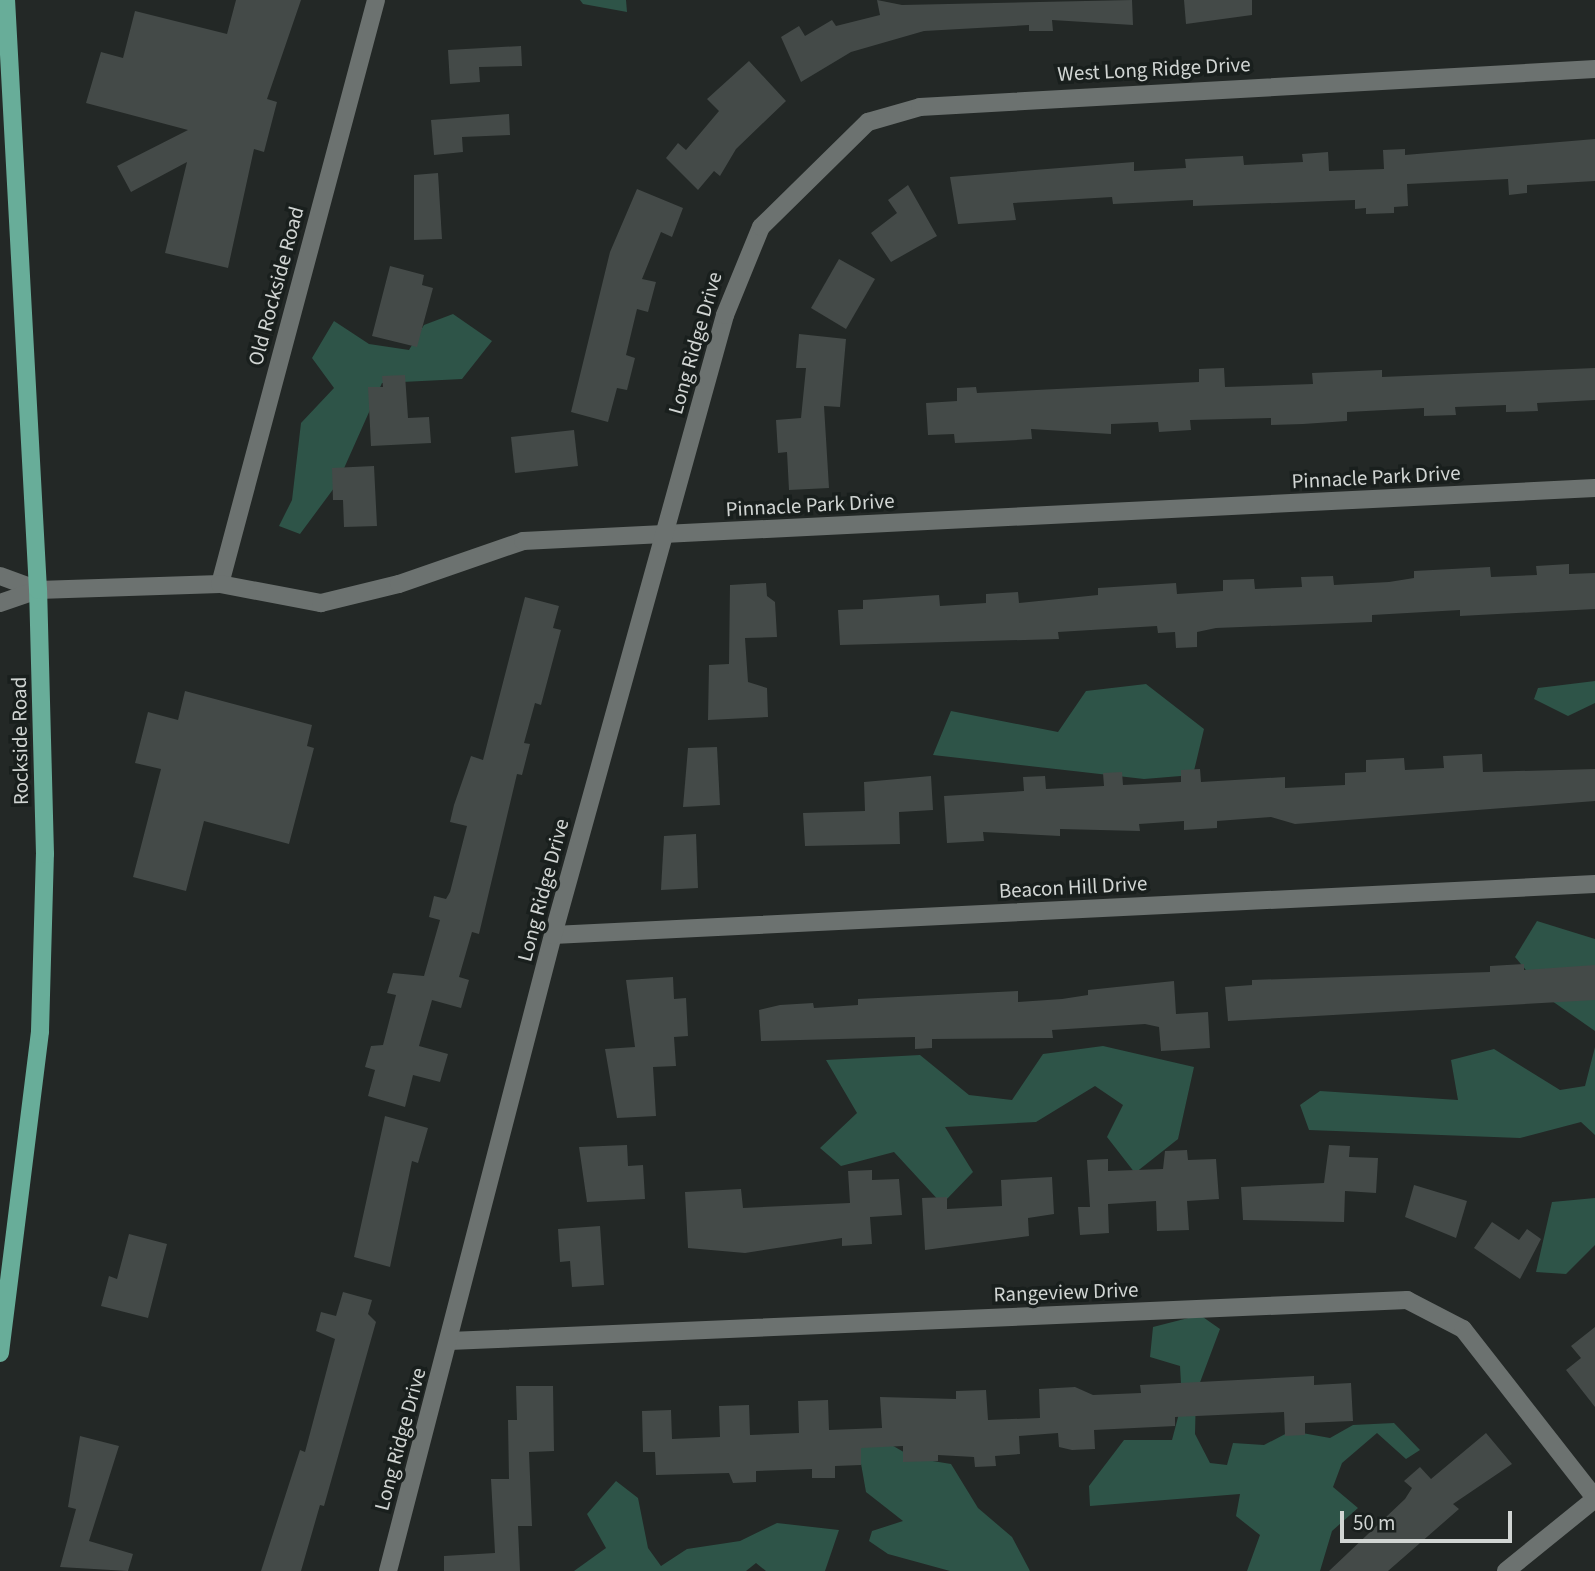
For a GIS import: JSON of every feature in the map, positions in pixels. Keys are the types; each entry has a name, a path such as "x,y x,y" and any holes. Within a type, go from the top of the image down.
{"main road":[{"name":"Rockside Road","path":"0,1353 40,1031 45,854 38,590 6,0"}],"street":[{"name":"Old Rockside Road","path":"220,584 376,0"},
{"name":"West Long Ridge Drive","path":"761,227 868,122 920,107 1595,69"},
{"name":"Long Ridge Drive","path":"388,1571 553,935 725,315 761,227"},
{"name":"Pinnacle Park Drive","path":"38,590 220,584 321,603 399,584 523,541 1595,488"},
{"path":"0,576 38,590"},
{"path":"0,603 38,590"},
{"name":"Beacon Hill Drive","path":"553,935 1595,884"},
{"name":"Rangeview Drive","path":"449,1341 1407,1300 1464,1329 1595,1498"},
{"path":"1506,1571 1595,1498"}],"green space":[{"path":"580,0 626,0 627,12 583,4"},
{"path":"453,314 492,341 462,379 382,383 337,484 300,534 279,526 292,500 301,423 334,388 312,358 334,321 369,344 409,350 424,325"},
{"path":"1595,681 1595,703 1568,716 1534,699 1538,688"},
{"path":"1146,684 1204,729 1193,775 1144,779 933,755 951,711 1058,732 1086,691"},
{"path":"1537,921 1595,939 1595,1031 1552,1001 1515,957"},
{"path":"1103,1046 1194,1067 1178,1139 1135,1173 1107,1137 1123,1105 1095,1086 1036,1122 945,1127 973,1172 942,1204 894,1152 841,1166 820,1148 857,1113 826,1060 920,1055 969,1095 1012,1100 1043,1054"},
{"path":"1595,1047 1595,1135 1581,1122 1520,1138 1309,1130 1300,1105 1320,1091 1458,1100 1451,1060 1494,1049 1560,1090 1585,1086"},
{"path":"1595,1198 1595,1245 1566,1274 1536,1272 1552,1202"},
{"path":"1200,1315 1220,1329 1196,1393 1195,1434 1210,1463 1227,1465 1233,1443 1264,1445 1291,1431 1330,1438 1353,1425 1394,1423 1420,1450 1406,1459 1377,1433 1342,1463 1333,1487 1358,1508 1332,1531 1320,1571 1247,1571 1260,1535 1236,1516 1240,1494 1090,1506 1089,1486 1124,1440 1172,1440 1182,1402 1180,1366 1150,1357 1153,1327"},
{"path":"876,1436 914,1458 951,1464 978,1508 1012,1537 1030,1571 950,1571 888,1554 869,1541 872,1531 903,1521 866,1492 857,1441"},
{"path":"616,1481 638,1498 648,1548 661,1566 687,1549 740,1541 777,1523 839,1530 825,1571 766,1571 756,1563 746,1571 574,1571 606,1548 587,1514"}],"building":[{"path":"236,0 301,0 267,99 277,102 264,152 254,149 228,268 165,253 187,162 131,192 117,166 188,130 86,103 101,52 123,58 135,11 227,34"},
{"path":"877,0 902,5 1132,0 1133,25 1052,20 1053,31 1029,31 1029,25 924,31 851,52 801,82 781,37 799,26 805,36 832,20 836,26 880,15"},
{"path":"1184,0 1252,0 1252,15 1186,24"},
{"path":"521,46 522,66 479,67 480,82 450,84 448,50"},
{"path":"749,61 786,101 736,149 720,176 714,171 698,190 666,158 678,143 686,150 719,111 707,99"},
{"path":"509,114 510,135 462,137 463,152 434,155 431,120"},
{"path":"1595,139 1595,181 1527,185 1527,193 1509,195 1508,179 1407,184 1408,206 1394,207 1394,213 1366,214 1366,208 1355,209 1355,200 1193,206 1193,200 1113,204 1112,197 1013,203 1016,220 958,224 950,177 1134,162 1134,171 1186,168 1185,159 1243,156 1244,165 1303,162 1302,154 1328,152 1329,171 1384,169 1383,150 1405,149 1405,155"},
{"path":"438,173 442,239 414,240 414,175"},
{"path":"908,185 937,236 891,262 871,233 897,213 888,200"},
{"path":"637,189 683,208 672,237 661,232 642,279 656,282 648,312 637,309 626,355 635,358 627,390 617,388 608,422 571,412 610,252"},
{"path":"839,259 875,279 846,329 811,308"},
{"path":"390,266 424,275 422,285 433,288 417,347 372,336"},
{"path":"799,334 846,339 840,407 824,406 829,488 789,490 787,452 778,453 776,420 801,418 806,368 796,368"},
{"path":"1224,368 1225,387 1313,384 1312,373 1382,370 1382,377 1595,368 1595,400 1537,403 1538,411 1506,412 1506,405 1455,407 1456,415 1424,416 1424,408 1347,412 1347,421 1303,424 1271,425 1271,418 1190,420 1191,430 1159,432 1158,422 1111,424 1111,434 1031,429 1032,439 1000,441 955,443 954,434 928,435 926,403 957,401 957,388 976,387 977,393 1199,382 1199,369"},
{"path":"405,375 408,418 429,417 431,443 371,446 368,387 383,387 382,376"},
{"path":"574,430 578,466 515,473 511,437"},
{"path":"374,466 377,526 344,527 343,500 333,500 332,468"},
{"path":"1569,564 1569,574 1595,573 1595,609 1460,616 1460,610 1372,615 1372,622 1216,628 1197,632 1197,647 1176,648 1175,632 1158,633 1157,626 1058,632 1059,639 840,645 838,610 863,609 863,600 939,595 940,606 986,603 986,594 1018,592 1019,603 1098,595 1098,588 1176,583 1177,594 1223,591 1223,580 1254,579 1255,589 1302,587 1301,577 1333,576 1334,585 1414,578 1414,571 1490,567 1491,577 1537,575 1536,566"},
{"path":"766,583 767,596 775,602 777,637 745,638 748,682 767,688 768,717 708,720 709,665 729,664 730,585"},
{"path":"525,597 559,606 553,628 561,630 541,705 535,703 524,743 530,744 522,775 517,774 479,934 472,932 459,977 469,980 461,1008 432,1000 419,1046 448,1054 440,1082 413,1075 405,1107 368,1096 375,1070 365,1067 371,1046 383,1045 396,995 387,993 393,973 424,976 440,920 429,917 434,896 446,899 450,892 467,826 450,822 454,805 471,756 483,760"},
{"path":"185,691 312,725 307,746 314,748 289,844 204,821 186,891 133,877 161,769 135,763 148,712 178,720"},
{"path":"717,747 720,805 683,807 688,748"},
{"path":"1482,754 1483,772 1595,769 1595,801 1295,824 1271,817 1217,821 1217,828 1184,830 1184,821 1139,824 1140,831 1060,829 1060,836 983,832 984,841 947,843 944,796 1024,791 1023,777 1045,776 1046,789 1104,786 1103,773 1122,772 1123,785 1181,782 1181,770 1200,769 1201,782 1285,777 1285,788 1345,785 1345,773 1366,772 1366,760 1404,758 1405,770 1444,768 1443,756"},
{"path":"931,776 933,810 899,812 900,844 805,846 803,813 865,811 864,782"},
{"path":"696,834 698,888 661,890 664,836"},
{"path":"1524,964 1524,970 1595,965 1595,1000 1228,1021 1225,987 1252,985 1252,980 1490,972 1490,966"},
{"path":"673,977 674,999 686,998 688,1036 674,1037 676,1066 653,1067 656,1116 617,1118 605,1049 635,1047 626,980"},
{"path":"1174,981 1176,1014 1208,1012 1210,1048 1161,1051 1159,1027 1145,1024 1052,1030 1053,1038 932,1039 932,1048 915,1049 915,1037 761,1041 759,1010 780,1005 813,1003 814,1008 858,1005 858,999 1018,991 1018,1002 1062,999 1088,995 1088,990"},
{"path":"385,1116 428,1128 418,1163 412,1161 390,1267 354,1257"},
{"path":"627,1145 628,1166 643,1165 645,1199 587,1202 579,1147"},
{"path":"1329,1145 1350,1146 1349,1157 1378,1158 1376,1193 1345,1191 1344,1222 1243,1220 1241,1187 1324,1183"},
{"path":"1187,1150 1188,1160 1216,1159 1219,1199 1187,1201 1189,1230 1157,1231 1156,1201 1108,1204 1109,1233 1080,1235 1078,1207 1090,1207 1087,1160 1108,1159 1108,1171 1163,1169 1165,1151"},
{"path":"872,1170 872,1180 899,1179 902,1215 870,1217 872,1244 842,1246 842,1238 745,1253 688,1248 685,1192 741,1189 743,1208 850,1203 848,1171"},
{"path":"1052,1177 1054,1214 1028,1218 1029,1236 925,1250 922,1198 947,1197 947,1209 1002,1206 1001,1180"},
{"path":"1414,1185 1467,1201 1456,1238 1405,1217"},
{"path":"1492,1222 1519,1240 1527,1229 1541,1239 1520,1279 1474,1248"},
{"path":"600,1226 604,1285 572,1287 570,1261 560,1262 558,1229"},
{"path":"129,1234 167,1244 148,1318 101,1306 109,1276 117,1279"},
{"path":"343,1292 372,1300 368,1314 376,1322 324,1506 320,1505 301,1571 261,1571 300,1450 305,1452 335,1339 316,1331 321,1312 336,1316"},
{"path":"1595,1327 1595,1407 1566,1370 1581,1358 1571,1346"},
{"path":"1314,1376 1314,1385 1351,1383 1353,1421 1305,1423 1305,1435 1285,1436 1284,1412 1175,1417 1175,1426 1094,1430 1095,1449 1072,1450 1059,1447 1058,1433 1019,1436 1020,1454 995,1456 996,1466 975,1467 974,1457 938,1455 938,1461 903,1462 903,1446 861,1448 861,1465 835,1466 835,1478 812,1478 812,1469 756,1471 756,1482 733,1483 729,1473 656,1475 655,1452 643,1452 642,1411 671,1410 672,1439 720,1437 719,1406 749,1405 750,1435 799,1433 798,1401 828,1400 829,1430 882,1428 880,1397 956,1399 956,1391 986,1390 988,1420 1040,1418 1039,1389 1075,1387 1093,1395 1141,1393 1140,1385"},
{"path":"516,1386 553,1386 554,1451 529,1452 532,1526 518,1526 520,1571 444,1571 444,1556 495,1553 491,1479 509,1479 508,1420 517,1420"},
{"path":"1486,1433 1512,1464 1453,1504 1459,1509 1388,1571 1329,1571 1405,1499 1412,1488 1404,1481 1420,1467 1431,1479"},
{"path":"80,1436 119,1446 89,1541 133,1554 128,1571 60,1567 76,1509 68,1507"}]}
